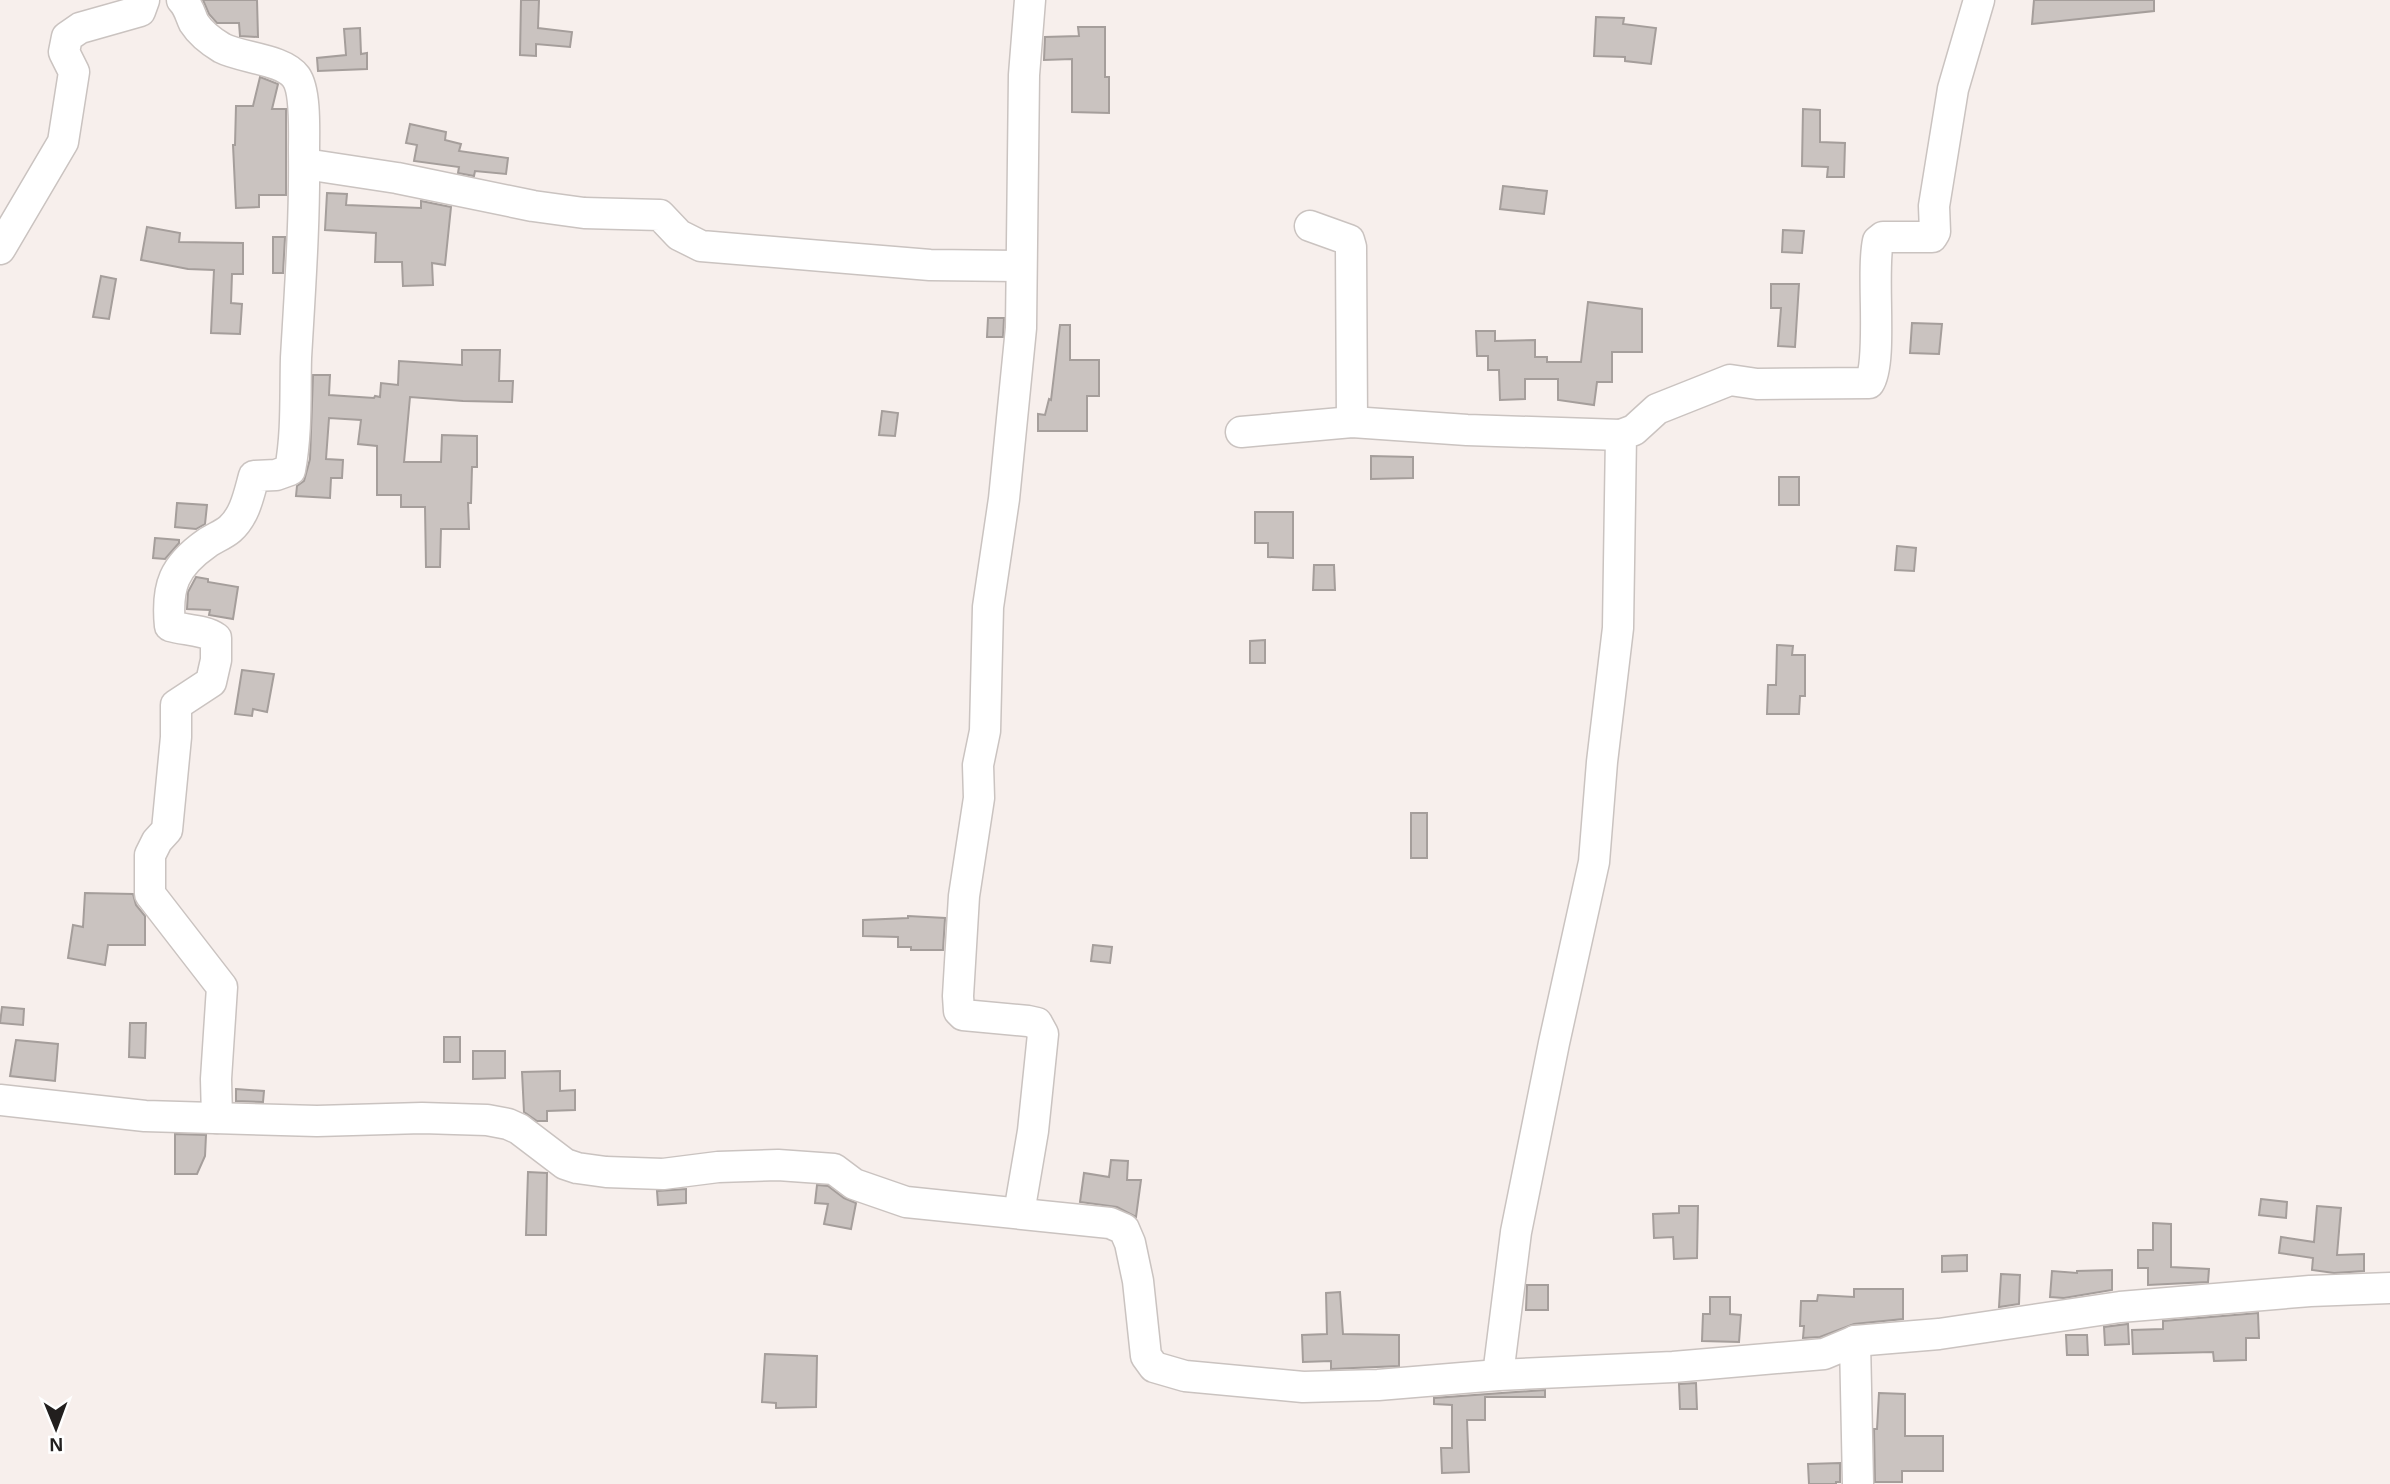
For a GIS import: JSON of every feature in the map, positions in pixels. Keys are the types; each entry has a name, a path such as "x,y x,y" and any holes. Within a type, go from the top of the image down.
{"street":[{"path":"0,248 63,142 74,72 64,52 67,37 80,29 141,11 144,0"},
{"path":"182,0 204,35 224,48 277,65 296,77 300,89 304,164 303,259 290,470 276,475 254,476 246,504 231,528 205,545 176,571 168,603 170,626 216,638 216,660 211,682 176,705 176,737 167,830 150,855 149,894 222,987 216,1079 217,1118"},
{"path":"1019,1213 1033,1131 1043,1034 1037,1023 963,1015 959,1011 958,996 964,896 979,798 978,765 985,731 988,607 1004,499 1021,328 1024,75 1030,0"},
{"path":"1241,432 1352,422 1467,430 1621,435 1634,430 1657,409 1730,380 1757,384 1869,383 1875,367 1878,241 1883,237 1927,238 1932,237 1935,232 1934,206 1953,89 1979,0"},
{"path":"304,164 397,178 533,206 584,213 660,215 679,235 701,246 930,265 1021,265"},
{"path":"1310,226 1349,240 1352,422"},
{"path":"1498,1376 1519,1219 1594,862 1602,762 1618,628 1621,435"},
{"path":"0,1100 145,1116 317,1121 422,1118 487,1120 519,1129 565,1164 577,1168 663,1174 718,1167 778,1165 834,1169 854,1184 906,1202 1110,1223 1124,1230 1130,1243 1135,1262 1146,1356 1154,1367 1185,1376 1303,1387 1673,1367 1824,1354 1855,1341 1939,1334 2120,1307 2390,1288"},
{"path":"1855,1341 1858,1484"}],"building":[{"path":"203,0 257,0 258,37 240,36 239,23 217,23 209,14"},
{"path":"521,0 539,0 538,28 572,32 570,47 536,44 536,56 520,55"},
{"path":"2034,0 2154,0 2154,11 2032,24"},
{"path":"1596,17 1624,18 1623,24 1656,28 1651,64 1625,61 1625,57 1594,56"},
{"path":"1078,27 1105,27 1105,77 1109,77 1109,113 1072,112 1072,59 1044,60 1045,37 1079,36"},
{"path":"360,28 361,54 367,53 367,69 318,71 317,58 346,55 344,29"},
{"path":"260,77 278,84 272,109 286,109 286,195 259,195 259,207 236,208 233,145 236,106 253,106"},
{"path":"1803,109 1820,110 1820,142 1845,143 1844,177 1827,177 1828,167 1802,166"},
{"path":"410,124 446,132 445,140 461,144 459,151 508,158 506,174 475,171 474,176 458,173 459,167 414,161 417,145 406,143"},
{"path":"1503,186 1547,191 1544,214 1500,209"},
{"path":"327,193 347,194 346,205 421,208 421,201 451,207 445,265 432,263 433,285 403,286 402,262 375,262 376,233 325,230"},
{"path":"147,227 180,233 179,242 243,243 243,274 232,274 231,303 242,304 240,334 211,333 214,270 188,269 141,260"},
{"path":"1783,230 1804,231 1802,253 1782,252"},
{"path":"273,237 285,237 283,273 273,273"},
{"path":"101,276 116,279 109,319 93,317"},
{"path":"1771,284 1799,284 1795,347 1778,346 1781,308 1771,308"},
{"path":"1588,302 1642,309 1642,352 1612,352 1612,382 1597,382 1594,405 1558,400 1558,379 1525,379 1525,399 1500,400 1499,370 1488,370 1488,356 1477,356 1476,331 1495,331 1495,341 1535,340 1535,357 1547,357 1547,362 1581,362"},
{"path":"988,318 1004,318 1003,337 987,337"},
{"path":"1912,323 1942,324 1939,354 1910,353"},
{"path":"1060,325 1070,325 1070,360 1099,360 1099,396 1087,396 1087,431 1038,431 1038,414 1045,415 1049,399 1051,400"},
{"path":"462,350 500,350 499,381 513,381 512,402 410,397 404,462 441,462 442,435 477,436 477,467 472,467 471,503 468,503 469,529 441,529 440,567 426,567 425,507 401,507 401,495 377,495 377,446 358,444 361,420 329,418 326,459 343,460 342,478 331,478 330,498 296,496 297,486 304,481 310,459 313,375 330,375 329,395 380,397 381,383 398,385 399,361 462,365"},
{"path":"882,411 898,413 895,436 879,435"},
{"path":"1371,456 1413,457 1413,478 1371,479"},
{"path":"1779,477 1799,477 1799,505 1779,505"},
{"path":"177,503 207,505 205,524 196,529 175,527"},
{"path":"1255,512 1293,512 1293,558 1268,557 1268,543 1255,543"},
{"path":"155,538 179,540 179,543 165,559 153,558"},
{"path":"1897,546 1916,548 1914,571 1895,570"},
{"path":"1314,565 1334,565 1335,590 1313,590"},
{"path":"196,577 238,587 233,619 209,615 210,610 187,609 188,592"},
{"path":"1265,640 1265,663 1250,663 1250,641"},
{"path":"1777,645 1793,646 1792,655 1805,655 1805,696 1800,696 1799,714 1767,714 1768,685 1776,685"},
{"path":"242,670 274,674 267,712 253,709 252,716 235,714"},
{"path":"1411,813 1427,813 1427,858 1411,858"},
{"path":"85,893 133,894 136,905 145,916 145,945 108,945 105,965 68,958 73,925 83,927"},
{"path":"908,916 945,918 943,950 911,950 911,947 898,947 898,937 863,936 863,920"},
{"path":"1093,945 1112,947 1110,963 1091,961"},
{"path":"2,1007 24,1009 23,1025 0,1023"},
{"path":"130,1023 146,1023 145,1058 129,1057"},
{"path":"444,1037 460,1037 460,1062 444,1062"},
{"path":"16,1040 58,1044 55,1081 10,1076"},
{"path":"473,1051 505,1051 505,1078 473,1079"},
{"path":"560,1071 560,1091 575,1090 575,1110 547,1111 547,1121 537,1121 524,1112 522,1072"},
{"path":"236,1089 264,1091 263,1102 236,1101"},
{"path":"175,1134 206,1135 205,1156 197,1174 175,1174"},
{"path":"1111,1160 1128,1161 1127,1180 1141,1180 1136,1217 1117,1207 1080,1202 1084,1173 1109,1177"},
{"path":"528,1172 547,1173 546,1235 526,1235"},
{"path":"817,1185 828,1186 856,1203 851,1229 824,1224 828,1204 815,1203"},
{"path":"686,1189 686,1203 658,1205 657,1191"},
{"path":"2261,1199 2287,1202 2286,1218 2259,1215"},
{"path":"1679,1206 1698,1206 1697,1258 1674,1259 1673,1237 1654,1238 1653,1214 1679,1213"},
{"path":"2317,1206 2341,1208 2337,1255 2364,1254 2364,1271 2334,1273 2312,1270 2313,1258 2279,1253 2281,1237 2314,1242"},
{"path":"2153,1223 2171,1224 2171,1267 2209,1269 2208,1282 2148,1285 2148,1268 2138,1268 2138,1250 2153,1250"},
{"path":"1967,1255 1967,1271 1942,1272 1942,1256"},
{"path":"2112,1270 2112,1290 2064,1298 2050,1297 2052,1271 2077,1273"},
{"path":"2001,1274 2020,1275 2019,1304 1999,1307"},
{"path":"1527,1285 1548,1285 1548,1310 1526,1310"},
{"path":"1854,1289 1903,1289 1903,1319 1854,1324 1820,1337 1803,1338 1804,1326 1800,1326 1801,1301 1817,1301 1818,1295 1854,1297"},
{"path":"1340,1292 1343,1334 1399,1335 1399,1366 1331,1369 1331,1361 1303,1362 1302,1335 1327,1334 1326,1293"},
{"path":"1710,1297 1730,1297 1730,1314 1741,1315 1739,1342 1702,1341 1703,1314 1710,1314"},
{"path":"2258,1313 2259,1338 2246,1338 2246,1360 2214,1361 2213,1352 2133,1354 2132,1330 2163,1329 2163,1321"},
{"path":"2128,1324 2129,1344 2105,1345 2104,1327"},
{"path":"2066,1335 2087,1335 2088,1355 2067,1355"},
{"path":"765,1354 817,1356 816,1407 776,1408 776,1403 762,1402"},
{"path":"1696,1383 1697,1409 1680,1409 1679,1384"},
{"path":"1545,1390 1545,1397 1485,1397 1485,1420 1467,1420 1469,1472 1442,1473 1441,1448 1452,1448 1452,1405 1434,1404 1434,1398"},
{"path":"1879,1393 1905,1394 1905,1436 1943,1436 1943,1471 1902,1471 1902,1482 1875,1482 1874,1429 1877,1429"},
{"path":"1840,1463 1840,1482 1809,1484 1808,1464"}]}
